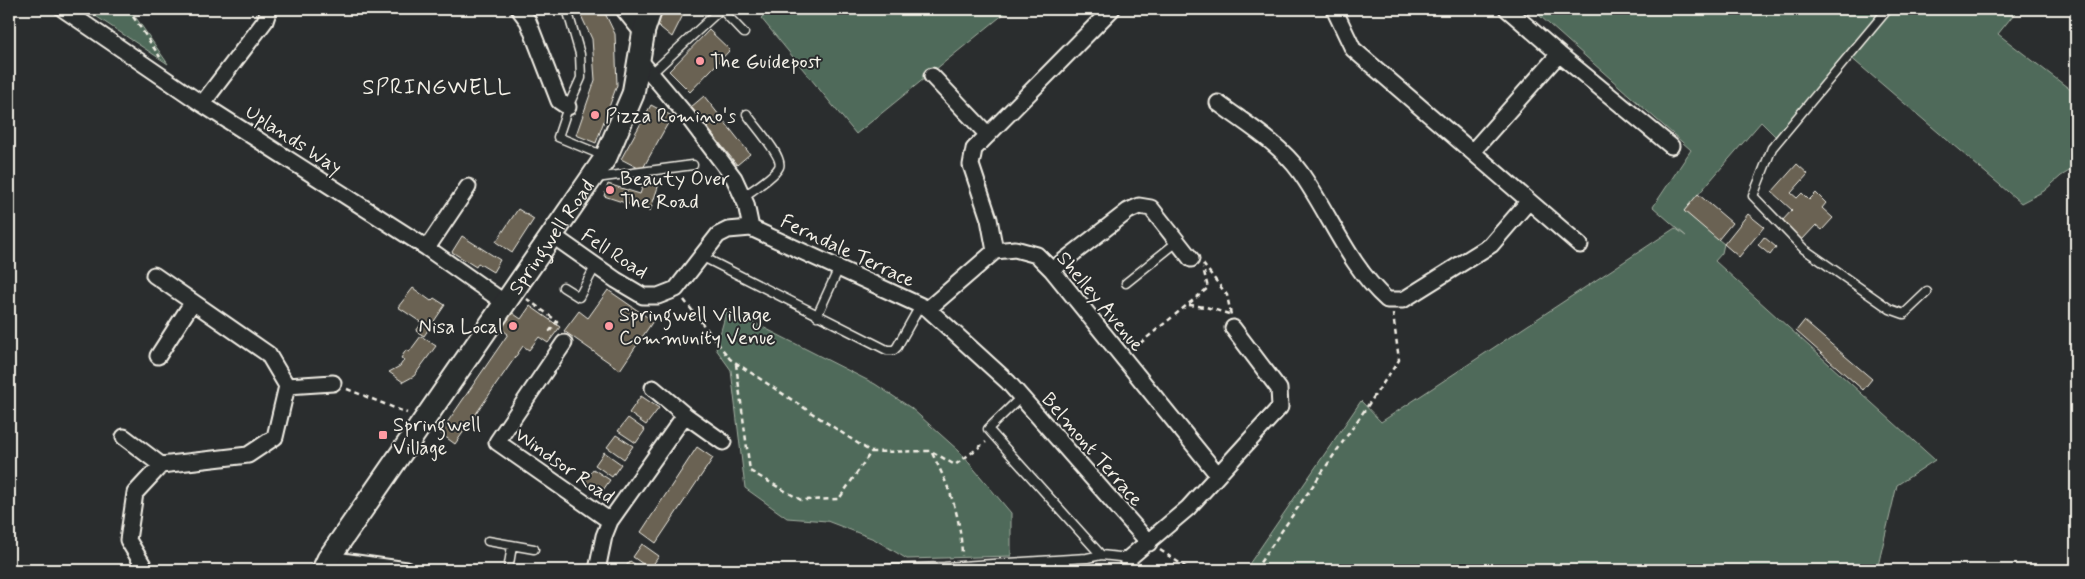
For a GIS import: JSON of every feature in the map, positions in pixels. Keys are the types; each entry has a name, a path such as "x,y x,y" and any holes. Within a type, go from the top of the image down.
{"main road":[{"path":"627,9 644,30"},
{"name":"Springwell Road","path":"325,565 606,157 645,66 644,30 651,9"}],"street":[{"name":"Uplands Way","path":"63,9 202,104 427,248 509,296"},
{"path":"202,104 265,21 269,9"},
{"path":"519,9 528,21 559,101 568,107"},
{"path":"924,308 995,251 989,219 971,165 974,150 1112,9"},
{"path":"1334,9 1353,49 1580,245"},
{"path":"1507,9 1671,146"},
{"path":"1472,152 1559,54"},
{"path":"645,66 734,178 743,198 752,228 728,230 718,235 676,289"},
{"path":"932,76 988,135"},
{"path":"1218,103 1278,148 1299,171 1361,271 1375,290 1388,300 1403,300 1491,245 1529,201"},
{"path":"427,248 468,187"},
{"path":"1052,270 1128,211 1139,206 1151,208 1177,242 1196,261"},
{"name":"Ferndale Terrace","path":"752,228 924,308 1008,382"},
{"name":"Fell Road","path":"552,235 595,267 643,296 658,296 676,289"},
{"name":"Shelley Avenue","path":"995,251 1014,249 1037,255 1052,270 1218,475"},
{"path":"146,570 128,540 135,493 161,466 248,455 275,437 287,386 268,354 154,275"},
{"path":"158,356 192,303"},
{"path":"1129,564 1188,508 1280,407 1279,389 1232,321"},
{"name":"Windsor Road","path":"564,343 497,442 610,521"},
{"name":"Belmont Terrace","path":"1008,382 1149,543"},
{"path":"287,386 332,383"},
{"path":"653,388 685,415 723,442"},
{"name":"Windsor Road","path":"598,570 604,536 610,521 685,415"},
{"path":"124,437 161,466"},
{"path":"325,565 407,570"}],"lane":[{"path":"567,9 580,54 581,78 568,107 558,137 606,157"},
{"path":"1888,9 1772,148 1752,196 1804,249 1890,309 1904,314 1927,292"},
{"path":"645,66 721,10 744,33"},
{"path":"743,198 773,173 780,163 773,148 747,114"},
{"path":"591,179 693,165"},
{"path":"1126,283 1177,242"},
{"path":"702,256 887,350 894,350 924,308"},
{"path":"563,287 579,297 595,267"},
{"path":"817,316 839,268"},
{"path":"1021,397 988,429 1101,555"},
{"path":"488,541 534,549"},
{"path":"508,570 512,546"},
{"path":"851,570 946,568 1087,558 1101,555 1129,564"}],"path":[{"path":"128,9 161,58"},
{"path":"1122,358 1208,288 1196,261"},
{"path":"1196,261 1227,294 1232,321"},
{"path":"676,289 730,359 871,452 931,451 955,464 994,436"},
{"path":"509,296 557,321 550,331 564,343"},
{"path":"1255,570 1399,360 1391,300"},
{"path":"1188,305 1206,306 1232,321"},
{"path":"736,363 750,472 801,500 839,499 871,452"},
{"path":"332,383 425,419"},
{"path":"931,451 951,490 962,534 962,566"},
{"path":"1149,543 1190,570"}],"green space":[{"path":"85,9 130,9 168,64"},
{"path":"771,9 1010,9 856,134 761,18"},
{"path":"1532,9 2018,9 1998,34 2076,94 2076,167 2061,176 2044,191 2021,203 1849,56 1779,140 1761,122 1684,211 1724,244 1722,253 1715,261 1935,460 1897,485 1877,570 1245,570 1361,401 1381,422 1675,228 1686,236 1653,207 1691,150"},
{"path":"727,309 875,384 911,408 959,451 1011,513 1011,556 907,559 874,539 827,521 787,518 745,488 731,370 716,349"}],"building":[{"path":"578,9 603,9 615,34 617,85 596,143 576,135 595,80 592,39"},
{"path":"662,9 686,9 672,37 655,23"},
{"name":"The Guidepost","path":"709,30 730,50 690,92 669,71"},
{"path":"704,96 750,154 737,165 691,107"},
{"path":"651,105 672,116 642,170 621,159"},
{"path":"1797,164 1808,174 1791,193 1797,198 1802,193 1809,200 1816,193 1826,203 1822,208 1833,218 1822,230 1816,225 1802,240 1782,221 1792,210 1772,192"},
{"path":"646,177 660,181 650,211 604,196 608,184 640,194"},
{"path":"1698,194 1732,223 1718,240 1684,211"},
{"path":"518,209 534,219 512,253 496,242"},
{"path":"1748,214 1764,227 1739,257 1724,244"},
{"path":"462,236 500,260 493,272 478,263 476,267 452,252"},
{"path":"1764,237 1776,247 1770,255 1758,245"},
{"path":"413,288 431,301 434,298 445,305 424,336 416,331 422,323 398,307"},
{"name":"Springwell Village Community Venue","path":"608,290 653,321 620,370 564,331 579,311 588,318"},
{"path":"530,306 560,327 548,343 539,337 529,350 523,346 455,444 440,433 508,334 500,328 511,312 521,319"},
{"path":"1804,321 1872,379 1863,390 1796,331"},
{"path":"421,336 436,346 414,376 403,382 389,372 400,366 404,360 401,358 406,350 409,352"},
{"path":"641,396 659,408 646,425 629,413"},
{"path":"628,418 645,430 636,443 618,431"},
{"path":"616,435 633,446 624,459 607,447"},
{"path":"697,447 713,458 656,543 641,532"},
{"path":"604,452 621,464 612,477 595,465"},
{"path":"593,469 610,480 601,493 584,482"},
{"path":"642,544 659,556 650,569 633,557"},
{"path":"630,561 644,570 623,570"}],"place":[{"name":"The Guidepost","path":"700,61"},
{"name":"Pizza Romino's","path":"595,115"},
{"name":"Beauty Over The Road","path":"610,190"},
{"name":"Nisa Local","path":"513,326"},
{"name":"Springwell Village Community Venue","path":"609,326"},
{"name":"Springwell Village","path":"383,435"}],"district":[{"name":"SPRINGWELL","path":"437,86"}]}
